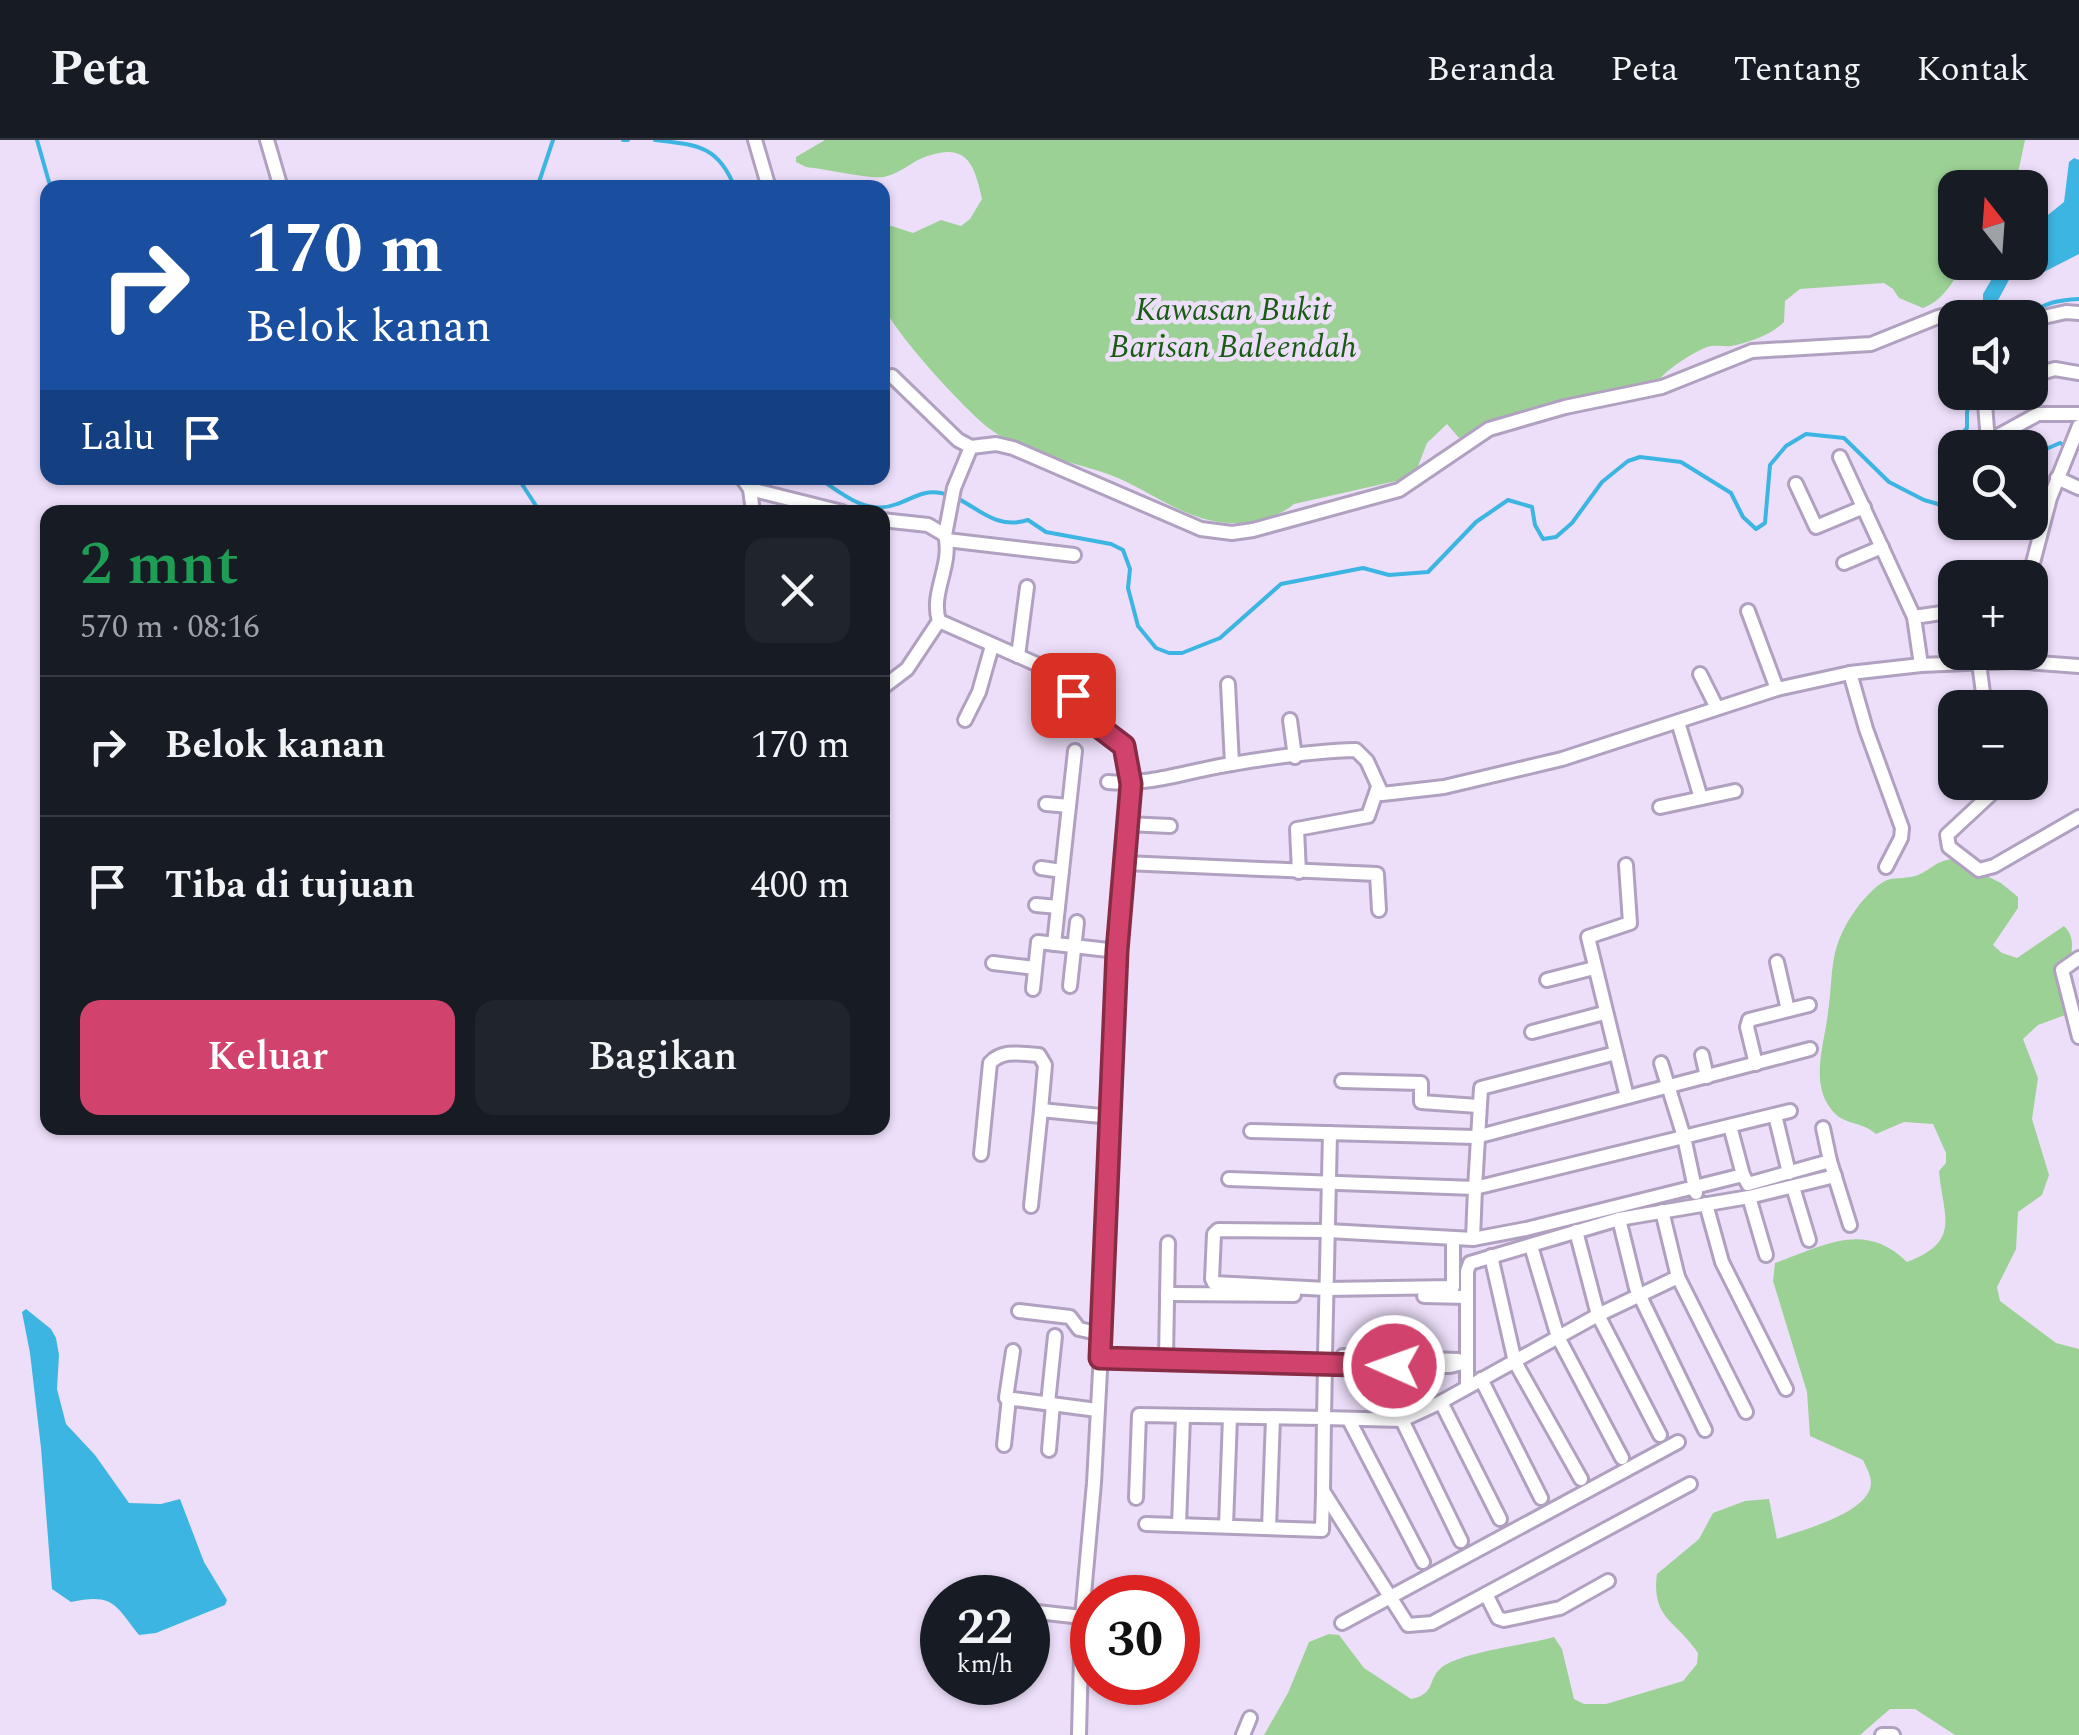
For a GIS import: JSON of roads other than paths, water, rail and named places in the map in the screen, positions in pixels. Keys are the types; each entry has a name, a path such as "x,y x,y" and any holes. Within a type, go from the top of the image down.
{"street":[{"path":"268,140 279,180"},
{"path":"755,140 767,180"},
{"path":"2048,316 2079,313"},
{"path":"892,376 971,448 996,444 1013,448 1201,529 1232,533 1398,490 1489,429 1565,407 1662,388 1752,351 1871,344 1938,317"},
{"path":"2048,370 2079,373"},
{"path":"2008,430 2038,414 2079,414"},
{"path":"2034,560 2058,478 2077,432"},
{"path":"890,682 907,669 939,620 936,605 948,559 946,538 953,494 971,448"},
{"path":"1840,457 1914,618 1921,665"},
{"path":"2058,478 2079,488"},
{"path":"1796,484 1816,527 1864,507"},
{"path":"753,485 819,505"},
{"path":"890,521 928,525 946,538 1074,555"},
{"path":"1844,563 1882,548"},
{"path":"1018,656 1027,588"},
{"path":"1748,611 1777,690"},
{"path":"1914,618 1938,614"},
{"path":"939,620 1050,670 1063,680 1086,717 1124,746 1131,784 1117,951 1102,1334 1085,1575"},
{"path":"965,720 980,692 992,646"},
{"path":"2048,661 2079,666"},
{"path":"1108,782 1131,784 1232,764 1356,750 1367,762 1382,794 1392,795 1562,759 1777,690 1850,673 1938,664"},
{"path":"1045,705 1050,670"},
{"path":"1850,673 1902,828 1886,868"},
{"path":"1700,674 1717,708"},
{"path":"1228,684 1232,764"},
{"path":"1290,720 1295,757"},
{"path":"1678,722 1701,798"},
{"path":"1054,944 1075,750"},
{"path":"1299,872 1297,829 1368,816 1378,787"},
{"path":"1660,807 1735,791"},
{"path":"1985,800 1948,836 1949,847 1979,870 1994,866 2079,817"},
{"path":"1046,804 1069,806"},
{"path":"1127,824 1170,826"},
{"path":"1125,863 1377,874 1379,910"},
{"path":"1626,865 1630,923 1588,936 1627,1098"},
{"path":"1041,868 1062,870"},
{"path":"1036,905 1058,908"},
{"path":"1070,986 1077,922"},
{"path":"1033,989 1038,942 1117,951"},
{"path":"2079,958 2062,970 2079,1037"},
{"path":"1776,962 1788,1010"},
{"path":"993,963 1035,968"},
{"path":"1546,980 1594,968"},
{"path":"1756,1064 1748,1022 1808,1005"},
{"path":"1532,1032 1604,1013"},
{"path":"1251,1131 1476,1136 1810,1049"},
{"path":"981,1154 990,1062 1001,1054 1039,1055 1045,1066 1031,1206"},
{"path":"1473,1239 1481,1088 1616,1054"},
{"path":"1702,1055 1707,1077"},
{"path":"1661,1063 1695,1188 1722,1262 1786,1389"},
{"path":"1342,1081 1421,1083 1421,1102 1478,1106"},
{"path":"1040,1110 1111,1118"},
{"path":"1228,1179 1476,1188 1790,1112"},
{"path":"1774,1115 1789,1172"},
{"path":"1730,1126 1748,1184 1830,1161"},
{"path":"1823,1128 1850,1226"},
{"path":"1146,1524 1322,1530 1330,1133"},
{"path":"1467,1296 1325,1292 1214,1283 1214,1234 1218,1230 1328,1231 1473,1239 1744,1175"},
{"path":"1467,1386 1470,1262 1619,1220 1749,1197 1835,1176"},
{"path":"1794,1187 1809,1240"},
{"path":"1749,1197 1766,1255"},
{"path":"1662,1211 1678,1277 1746,1412"},
{"path":"1619,1220 1639,1295 1705,1430"},
{"path":"1576,1231 1598,1316 1660,1435"},
{"path":"1167,1294 1453,1287 1453,1238"},
{"path":"1166,1356 1168,1243"},
{"path":"1531,1246 1558,1337 1622,1458"},
{"path":"1491,1256 1515,1362 1580,1479"},
{"path":"1136,1498 1139,1415 1402,1420 1678,1277"},
{"path":"1018,1311 1070,1317 1080,1329 1102,1334"},
{"path":"1049,1450 1055,1336"},
{"path":"1012,1351 1006,1398 1096,1410"},
{"path":"1100,1354 1394,1362 1450,1357 1467,1362"},
{"path":"1481,1379 1541,1498"},
{"path":"1004,1445 1010,1398"},
{"path":"1442,1402 1500,1518"},
{"path":"1179,1525 1183,1417"},
{"path":"1226,1526 1230,1417"},
{"path":"1269,1528 1273,1418"},
{"path":"1349,1420 1423,1562"},
{"path":"1402,1420 1461,1541"},
{"path":"1342,1623 1678,1442"},
{"path":"1323,1491 1408,1625 1414,1626 1432,1623 1690,1484"},
{"path":"1486,1594 1498,1618 1504,1620 1560,1608 1608,1581"},
{"path":"1079,1735 1080,1705"},
{"path":"1243,1735 1250,1718"},
{"path":"1882,1735 1893,1735"}],"water":[{"path":"2079,160 2079,254 2048,270 2048,215 2064,202 2069,162"},
{"path":"1991,280 2009,280 1998,300 1983,300"},
{"path":"26,1309 56,1338 57,1389 66,1424 95,1455 129,1503 161,1504 180,1499 204,1562 227,1600 225,1605 156,1633 139,1635 112,1604 96,1599 71,1602 52,1589 41,1448 22,1312"}],"waterway":[{"path":"37,140 48,180"},
{"path":"540,180 553,140"},
{"path":"623,140 628,140"},
{"path":"655,140 704,150 721,163 731,180"},
{"path":"2048,304 2079,299"},
{"path":"1965,430 1968,410"},
{"path":"890,506 923,494 941,493 1003,522 1028,520 1046,532 1111,544 1123,550 1130,569 1128,588 1138,626 1156,648 1182,653 1220,638 1281,584 1363,568 1389,575 1428,572 1476,522 1508,500 1532,507 1535,525 1543,539 1556,537 1572,523 1602,482 1628,461 1640,457 1681,462 1731,493 1743,517 1756,529 1765,523 1770,465 1786,446 1806,434 1844,438 1889,482 1938,504"},
{"path":"2048,448 2060,443 2066,446"},
{"path":"523,485 535,505"},
{"path":"830,485 865,505"}],"park label":[{"name":"Kawasan Bukit Barisan Baleendah","path":"1233,328"}]}
